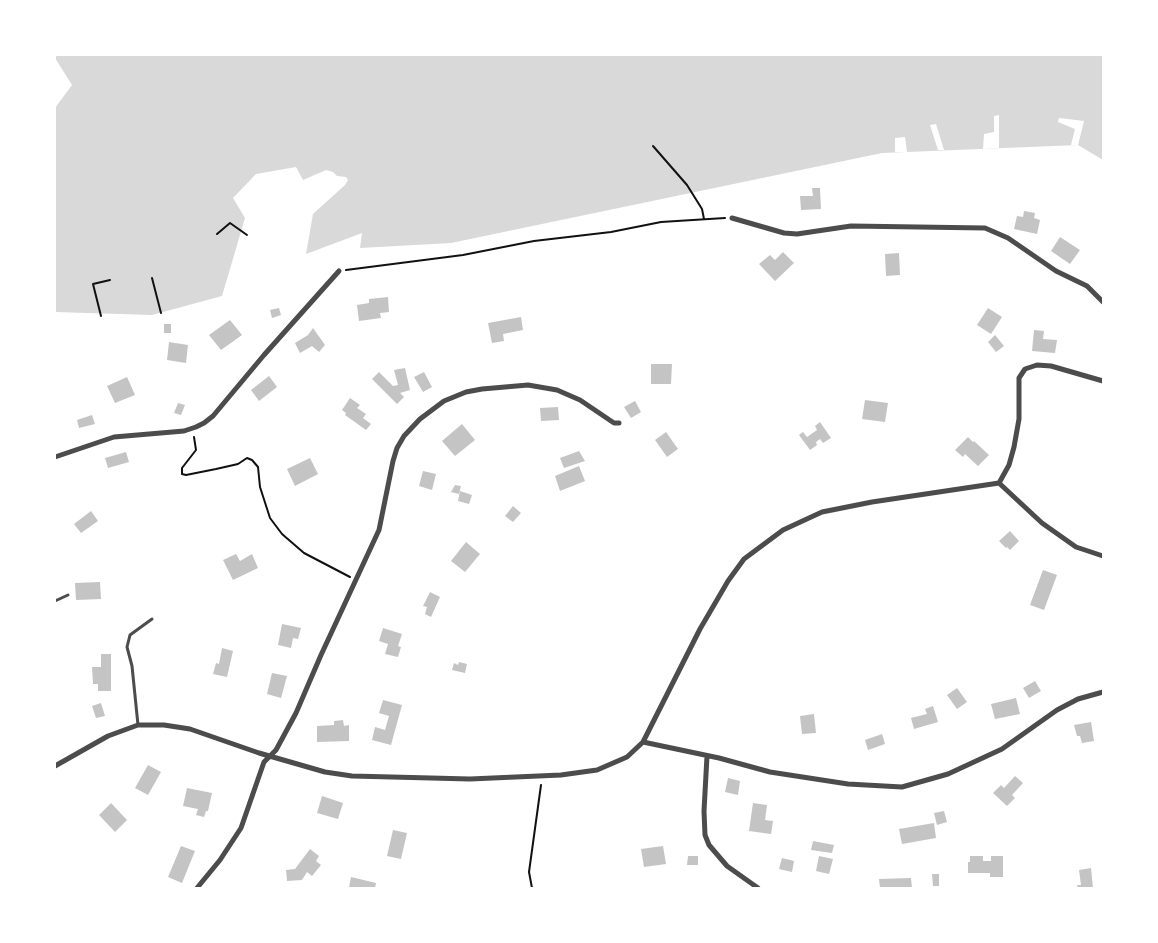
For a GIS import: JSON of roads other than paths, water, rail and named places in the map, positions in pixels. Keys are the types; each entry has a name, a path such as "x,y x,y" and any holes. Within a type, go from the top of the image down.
{"street":[{"path":"732,218 784,233 797,234 851,226 985,228 1008,238 1056,271 1087,286 1103,302"},
{"path":"55,457 114,437 191,429 213,416 264,355 339,271"},
{"path":"55,766 108,736 138,725 164,725 190,729 325,772 352,776 470,779 561,775 597,770 627,756 643,742 700,628 728,581 744,559 783,530 822,512 872,502 999,483 1006,474 1014,447 1019,419 1019,378 1025,369 1037,365 1051,366 1103,381"},
{"path":"196,888 220,860 238,833 245,820 264,762 276,750 296,714 379,530 397,448 404,436 420,418 444,401 466,392 528,385 557,390 580,400 614,423 619,423"},
{"path":"999,483 1042,523 1076,547 1103,556"},
{"path":"643,742 770,772 848,784 902,787 948,774 1002,749 1056,710 1078,699 1103,692"},
{"path":"707,756 704,834 709,845 727,866 758,888"}],"lane":[{"path":"55,601 68,595"},
{"path":"138,725 132,666 127,647 130,635 152,618"}]}
